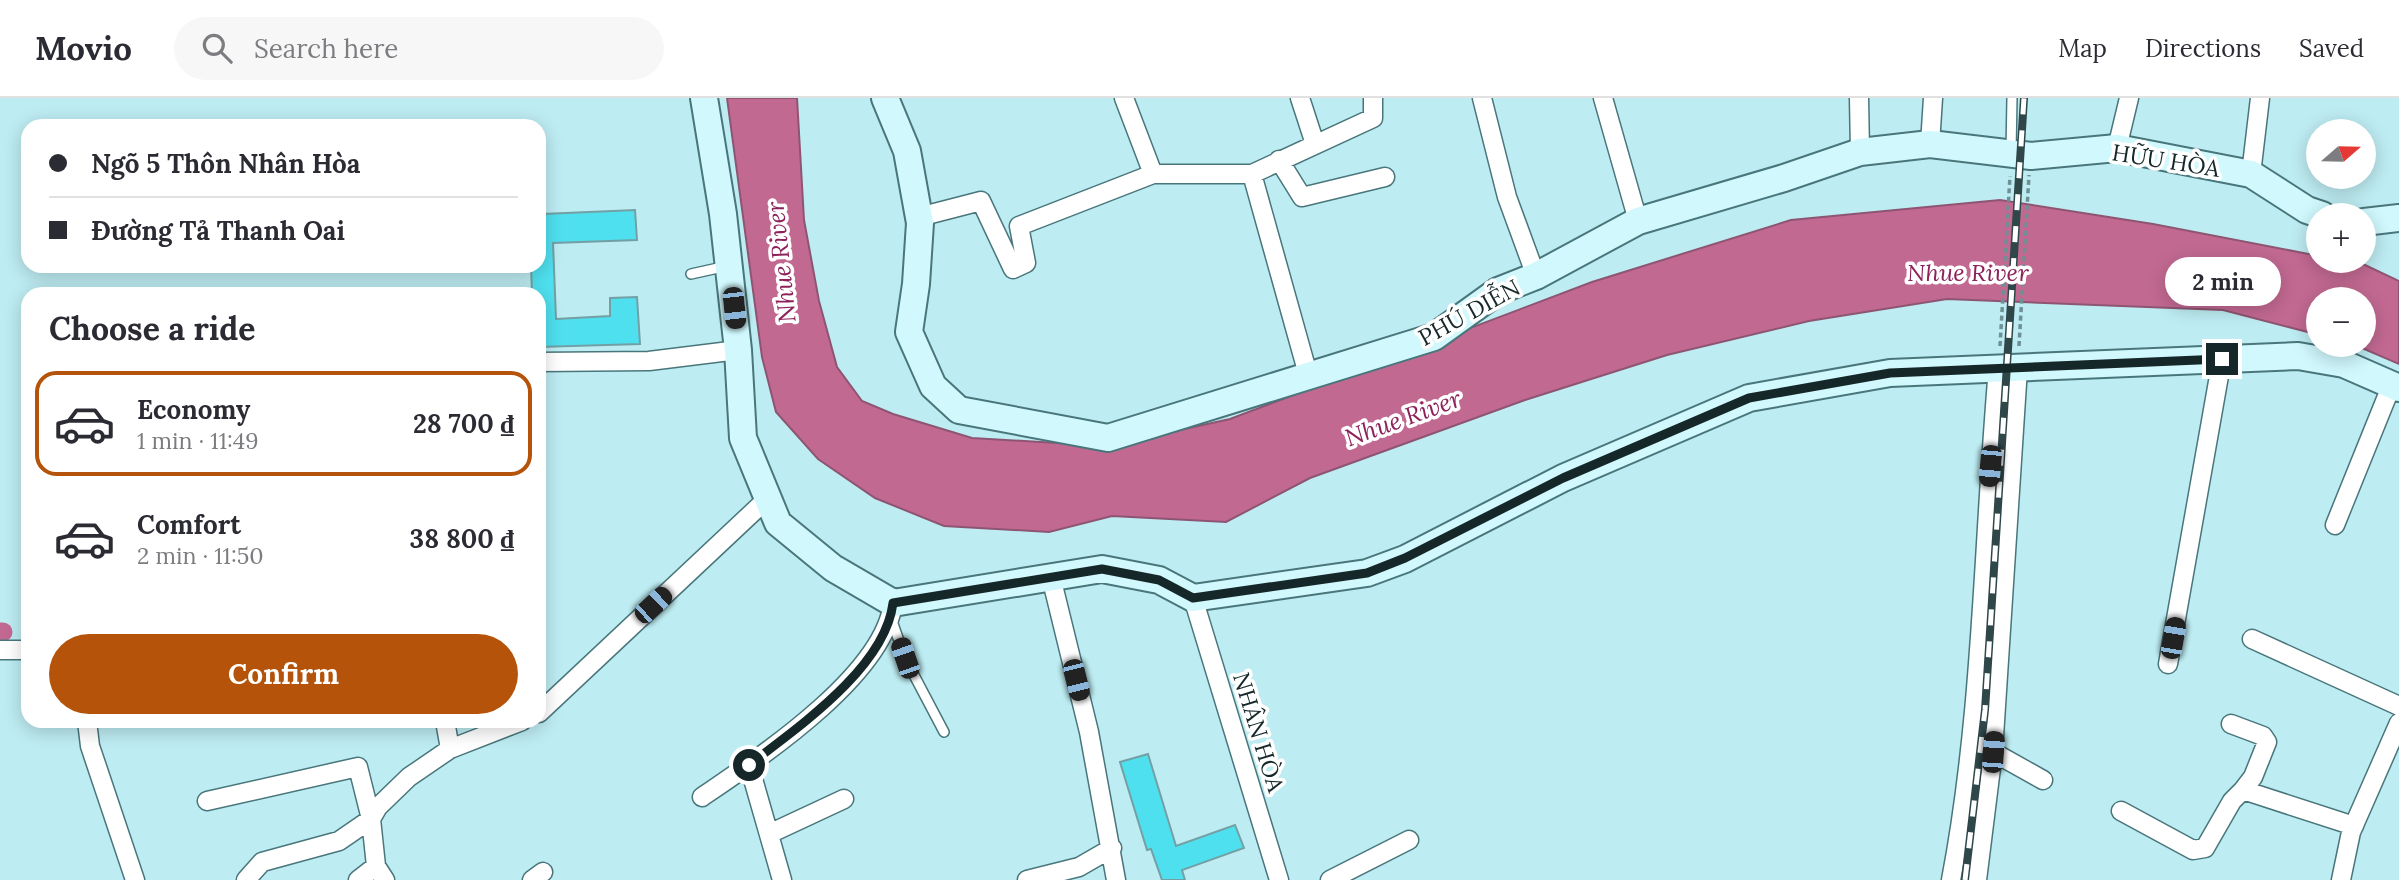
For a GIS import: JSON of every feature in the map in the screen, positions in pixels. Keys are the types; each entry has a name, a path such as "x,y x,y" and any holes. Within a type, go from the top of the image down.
{"street":[{"path":"704,98 729,266 743,438 778,523 892,611 1051,577 1102,569 1159,580 1193,598 1367,573 1405,558 1563,478 1749,398 1890,373 2009,359 2222,359 2298,356 2344,364 2395,386 2335,525"},
{"path":"885,98 907,151 919,217 981,201 1013,268 1026,263 1018,226 1153,174 1252,174 1373,118 1373,98"},
{"path":"1124,98 1153,174"},
{"path":"1300,98 1315,145"},
{"path":"1482,98 1507,197 1536,276"},
{"path":"1604,98 1638,221"},
{"path":"1859,98 1860,152"},
{"path":"1930,144 1933,98"},
{"path":"2117,148 2129,98"},
{"path":"2251,174 2259,98"},
{"name":"PHÚ DIỄN","path":"919,217 916,284 909,332 933,386 959,411 1108,438 1434,337 1498,291 1536,276 1638,221 1784,178 1860,152 1930,144 2011,162"},
{"name":"HỮU HÒA","path":"2011,162 2031,156 2117,148 2251,174 2306,209"},
{"path":"1279,160 1302,197 1385,177"},
{"path":"1252,174 1309,377"},
{"path":"2376,221 2399,218"},
{"path":"546,362 649,361 738,351"},
{"path":"1977,880 1993,752 2009,359"},
{"path":"1951,880 1971,755 1987,490 2009,359"},
{"path":"2168,664 2222,359"},
{"path":"546,706 768,498"},
{"path":"1051,577 1089,732 1116,880"},
{"name":"NHÂN HÒA","path":"1193,598 1279,880"},
{"path":"702,797 799,726 865,665 892,611"},
{"path":"2252,639 2399,706"},
{"path":"0,650 21,650"},
{"path":"2340,880 2354,827 2394,748 2399,723"},
{"path":"2122,811 2193,850 2205,848 2232,802 2253,777 2267,742 2263,737 2231,724"},
{"path":"88,728 90,746 135,880"},
{"path":"446,728 450,749"},
{"path":"246,880 262,862 339,841 371,819 378,807 409,777 450,749 504,728"},
{"path":"1993,752 2043,780"},
{"path":"749,765 782,880"},
{"path":"207,801 358,767 381,873 358,880"},
{"path":"2243,790 2354,827"},
{"path":"769,834 844,799"},
{"path":"1329,880 1409,840"},
{"path":"1027,880 1079,867 1112,848"}],"lane":[{"path":"2011,162 2012,98"},
{"path":"691,274 729,266"},
{"path":"892,611 905,658 944,732"}],"path":[{"path":"2009,359 2011,162"},
{"path":"2009,359 2029,173"}],"water":[{"name":"Nhue River","path":"727,98 797,98 804,220 819,301 837,367 862,401 893,414 972,438 1107,446 1230,419 1592,282 1791,220 2000,200 2153,224 2306,253 2306,273 2376,273 2376,270 2399,281 2399,364 2376,354 2376,287 2306,287 2306,332 2223,310 1947,299 1809,321 1667,355 1525,400 1310,478 1226,522 1112,516 1049,532 944,526 875,498 818,459 776,412 762,357"}],"building":[{"path":"635,210 637,240 553,243 556,319 610,316 610,298 637,297 640,344 546,347 546,287 532,287 531,273 546,273 546,214"},
{"path":"1148,754 1176,846 1235,825 1244,848 1182,870 1185,880 1162,880 1151,849 1147,850 1120,762"}],"railway":[{"path":"1965,880 1985,710 2024,98"}],"route":[{"path":"749,765 799,726 865,665 891,618 893,603 1102,569 1159,580 1193,598 1367,573 1405,558 1563,478 1749,398 1890,373 2222,359"}]}
